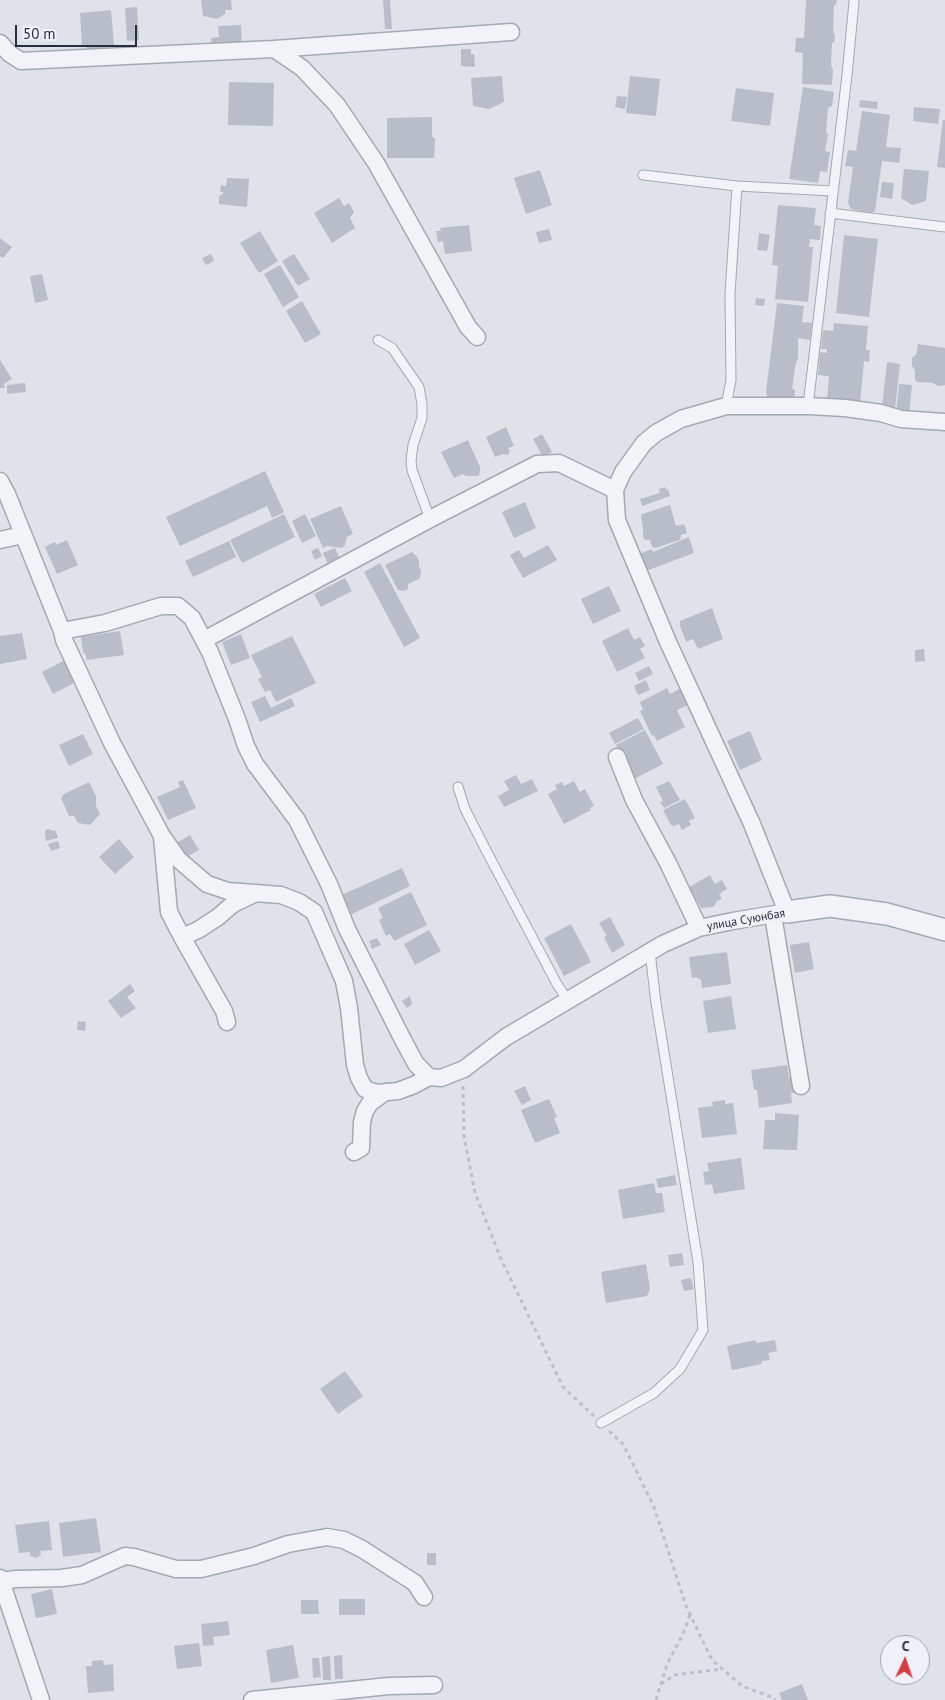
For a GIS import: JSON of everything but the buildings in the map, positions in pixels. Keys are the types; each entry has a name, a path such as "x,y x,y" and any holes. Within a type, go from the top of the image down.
{"street":[{"path":"0,43 10,54 21,61 274,49 511,32"},
{"path":"274,49 302,68 337,104 376,163 468,327 477,337"},
{"path":"801,1086 780,914 752,824 668,642 626,545 617,520 615,490 622,472 644,443 656,433 680,419 726,406 845,408 881,413 902,419 945,422"},
{"path":"204,640 537,464 559,463 615,490"},
{"path":"0,481 7,494 64,640 112,743 162,836 179,860 208,884 228,891 281,895 299,902 314,912 344,981 355,1065 359,1078 365,1089 377,1093 385,1092"},
{"path":"0,540 23,535"},
{"path":"62,631 105,622 161,606 178,606 192,618 204,640 255,764 298,820 329,884 347,929 402,1038 416,1064 429,1077"},
{"path":"617,757 634,800 668,863 699,928"},
{"path":"162,836 169,912 224,1011 228,1022"},
{"path":"182,937 198,930 233,904 257,893"},
{"name":"улица Суюнбая","path":"385,1092 414,1085 429,1077 441,1078 464,1069 506,1037 663,944 699,928 830,906 887,914 945,930"},
{"path":"354,1152 361,1148 362,1122 365,1111 370,1103 385,1092"},
{"path":"41,1700 1,1579 62,1578 82,1575 125,1556 176,1568 201,1569 246,1558 288,1544 327,1537 344,1540 362,1549 415,1583 424,1597"},
{"path":"252,1700 389,1686 434,1684"}],"lane":[{"path":"808,406 854,2"},
{"path":"643,176 737,186 833,191"},
{"path":"726,406 731,380 730,294 737,186"},
{"path":"830,213 945,227"},
{"path":"378,340 392,348 419,387 422,418 413,445 411,461 412,470 430,519"},
{"path":"458,787 465,809 488,854 556,984 568,1001"},
{"path":"600,1423 654,1393 680,1370 703,1330 698,1262 650,952"}],"path":[{"path":"464,1069 462,1096 464,1136 475,1193 500,1259 564,1387 623,1444 654,1507 690,1614 712,1660 742,1686 775,1700"},
{"path":"656,1700 667,1664 683,1634 690,1614"},
{"path":"660,1684 674,1675 722,1669"}]}
